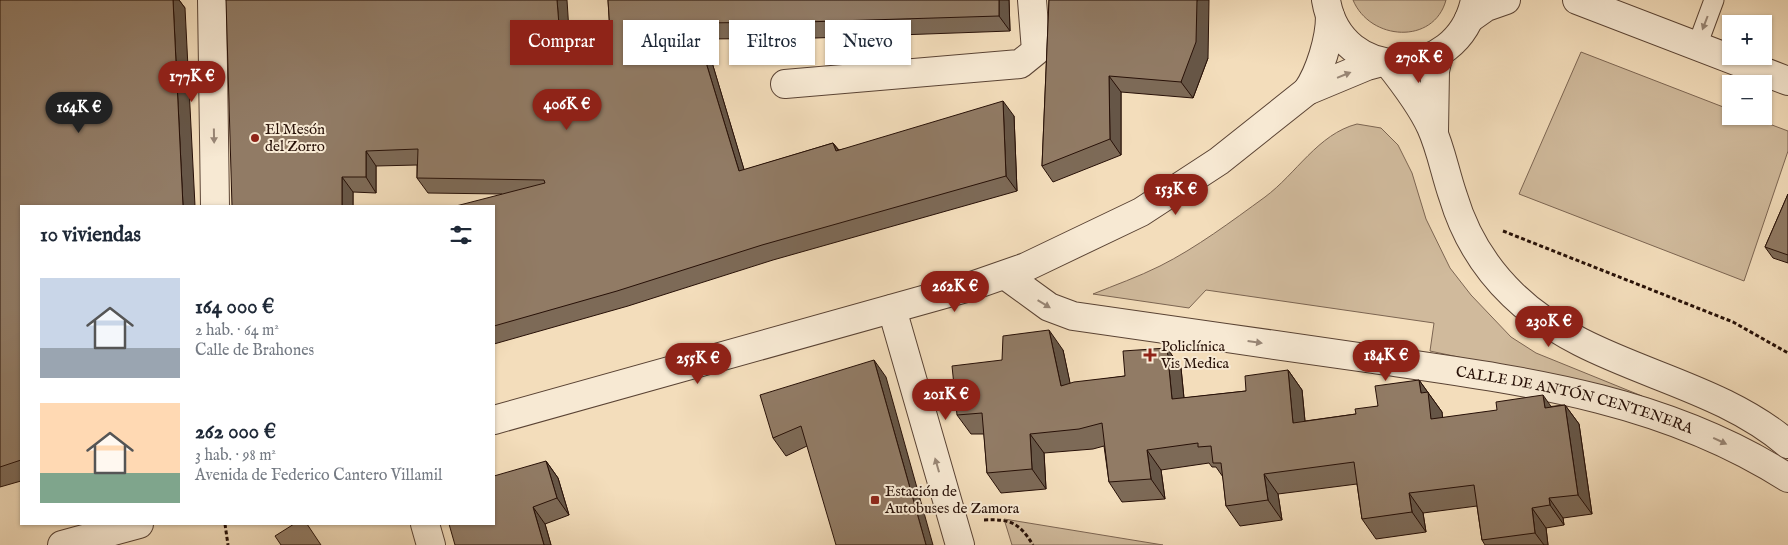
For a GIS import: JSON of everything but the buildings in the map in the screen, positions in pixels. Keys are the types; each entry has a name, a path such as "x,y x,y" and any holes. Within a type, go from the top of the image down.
{"street":[{"path":"212,0 215,205"},
{"path":"785,84 1020,64 1036,51 1032,0"},
{"path":"495,420 892,309 1005,275 1104,232 1169,196 1219,161 1307,91 1367,66 1386,63 1418,62 1439,53 1457,39 1472,10 1506,0"},
{"path":"1577,0 1788,81"},
{"path":"1328,8 1351,44 1366,55 1386,63 1427,119 1436,138 1460,215 1474,244 1494,274 1513,295 1536,314 1594,348 1721,401 1766,427 1788,444"},
{"path":"1307,91 1320,61 1329,29 1328,8"},
{"path":"1436,138 1433,119 1434,85 1439,53"},
{"name":"CALLE DE ANTÓN CENTENERA","path":"1005,275 1049,307 1073,316 1509,378 1584,393 1689,428 1749,455 1788,478"},
{"path":"892,309 957,534"},
{"path":"62,545 135,525"},
{"path":"425,525 431,545"}],"lane":[{"path":"1696,46 1714,0"}],"path":[{"path":"1460,215 1733,322 1788,353"},
{"path":"957,534 1004,519 1024,531 1033,545"},
{"path":"225,525 228,545"}],"shaded area":[{"path":"1353,0 1446,0 1439,15 1429,25 1416,31 1401,32 1387,30 1373,24 1361,14"},
{"path":"1581,52 1722,107 1722,125 1772,125 1788,131 1788,151 1744,281 1519,194"},
{"path":"1357,124 1381,128 1398,145 1412,173 1426,219 1450,268 1471,295 1511,337 1536,353 1642,396 1430,351 1434,323 1206,290 1189,308 1093,294 1152,270 1200,243 1276,188 1319,145 1343,129"},
{"path":"1004,519 1163,545 1012,545"}],"place":[{"name":"El Mesón del Zorro","path":"255,138"},
{"name":"Policlínica Vis Medica","path":"1150,355"},
{"name":"Estación de Autobuses de Zamora","path":"875,500"}]}
